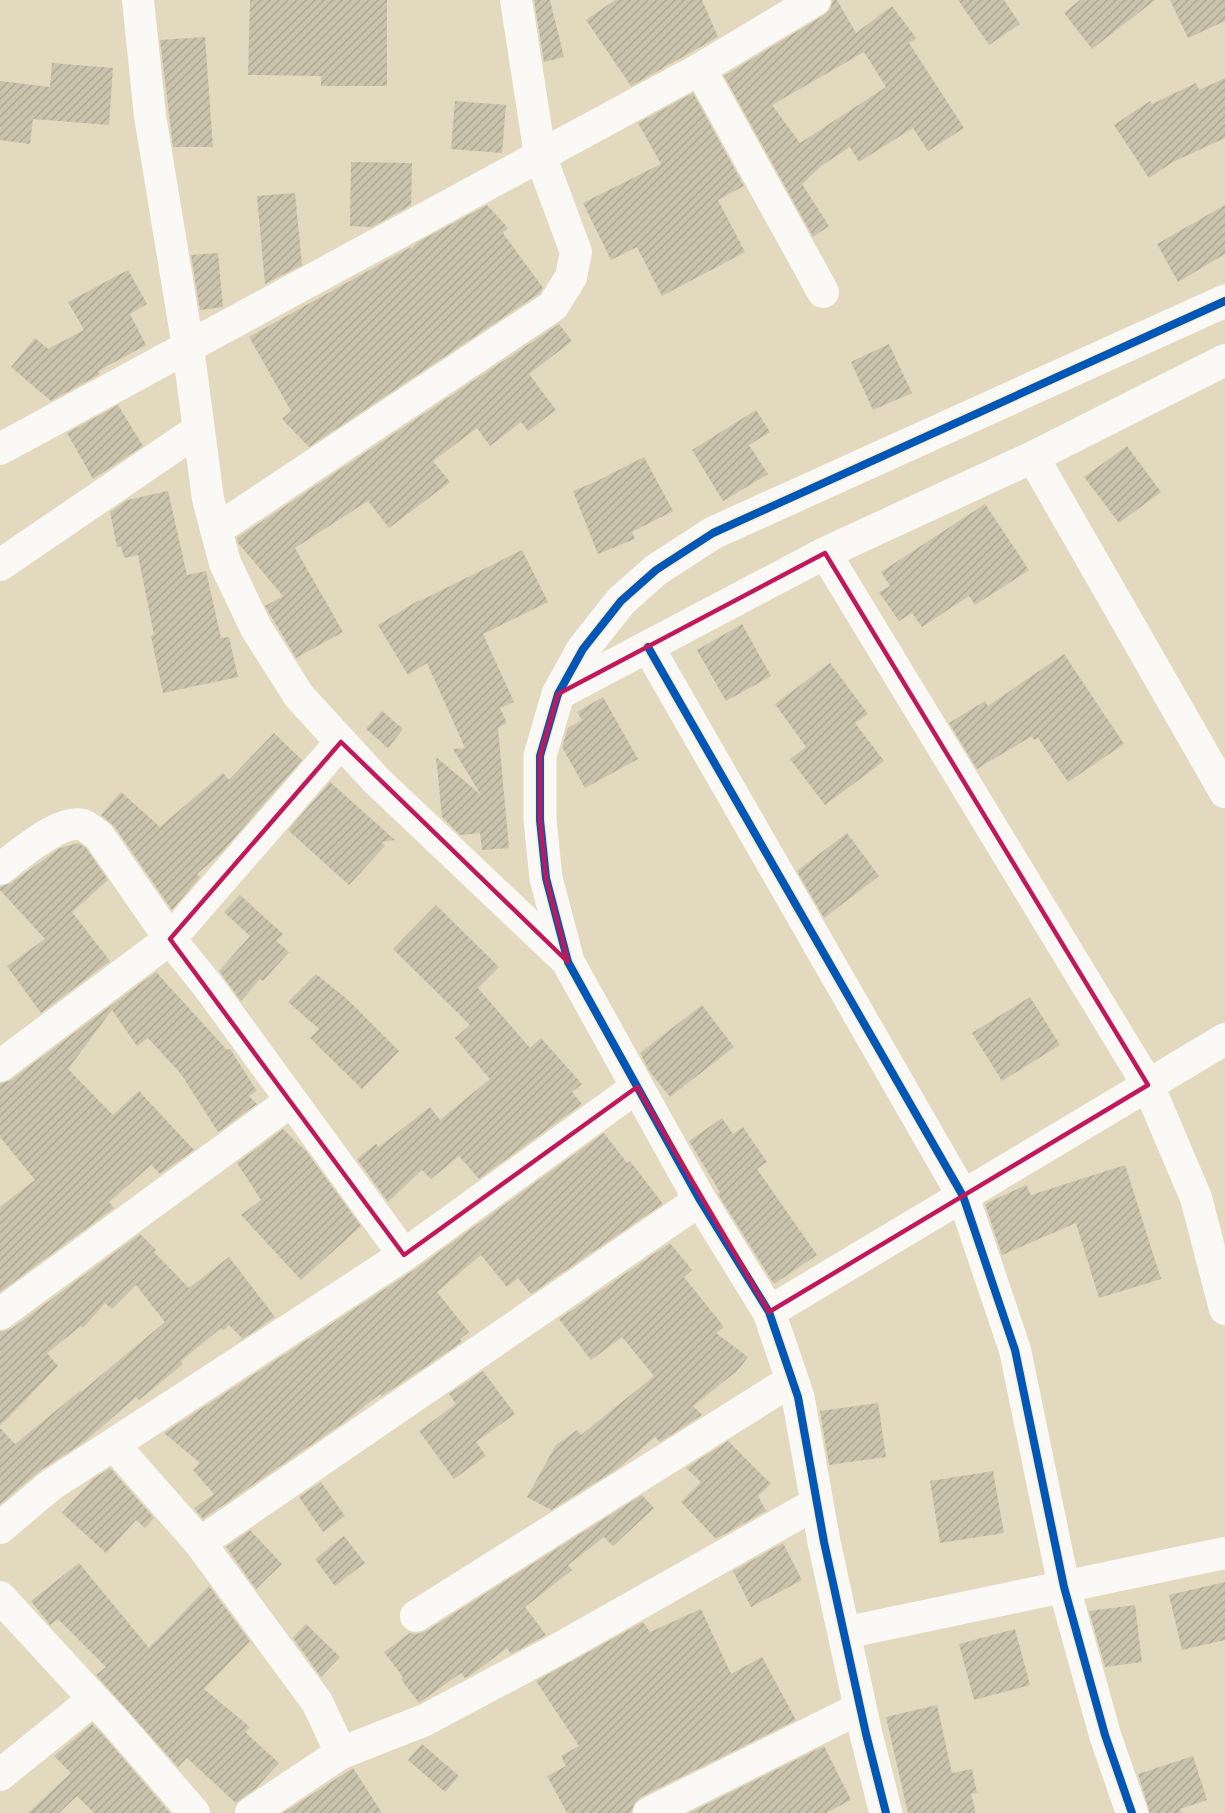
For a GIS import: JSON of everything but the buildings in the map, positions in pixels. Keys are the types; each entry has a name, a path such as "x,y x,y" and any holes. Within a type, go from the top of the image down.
{"street":[{"path":"138,0 150,116 188,347 208,499 225,563 256,628 299,696 376,780 568,962"},
{"path":"216,530 553,306 571,277 576,252 540,154 516,0"},
{"path":"0,449 700,69 815,0"},
{"path":"700,69 823,292"},
{"path":"886,1813 844,1633 798,1397 769,1312 700,1200 568,962 546,878 540,820 540,756 558,694 583,650 621,600 656,570 713,533 1225,301"},
{"path":"558,694 825,553 1223,367"},
{"path":"0,565 198,430"},
{"path":"1033,457 1225,792"},
{"path":"825,553 1148,1085 1196,1198 1225,1309"},
{"path":"648,647 963,1196 1016,1350 1064,1587 1105,1735 1132,1813"},
{"path":"0,1066 170,939 341,742"},
{"path":"0,869 51,833 68,825 82,825 99,836 170,939 194,967 404,1255"},
{"path":"769,1312 1225,1039"},
{"path":"0,1528 51,1485 404,1255 637,1087"},
{"path":"0,1314 291,1101"},
{"path":"200,1543 700,1200"},
{"path":"416,1616 792,1380"},
{"path":"114,1445 200,1543 317,1702 341,1753"},
{"path":"251,1813 341,1753 435,1715 562,1647 817,1503"},
{"path":"844,1633 1225,1553"},
{"path":"0,1597 194,1813"},
{"path":"0,1775 94,1699"},
{"path":"649,1813 860,1708"}],"highlighted area":[{"path":"825,553 1148,1085 769,1312 637,1087 404,1255 170,939 341,742 568,962 546,878 540,820 540,756 558,694"}],"cycle path":[{"path":"886,1813 866,1734 824,1542 798,1397 769,1312 700,1200 568,962 546,878 540,820 540,756 558,694 583,649 621,601 656,570 713,533 1225,301"},
{"path":"648,647 963,1196 1015,1350 1064,1587 1105,1735 1132,1813"}]}
